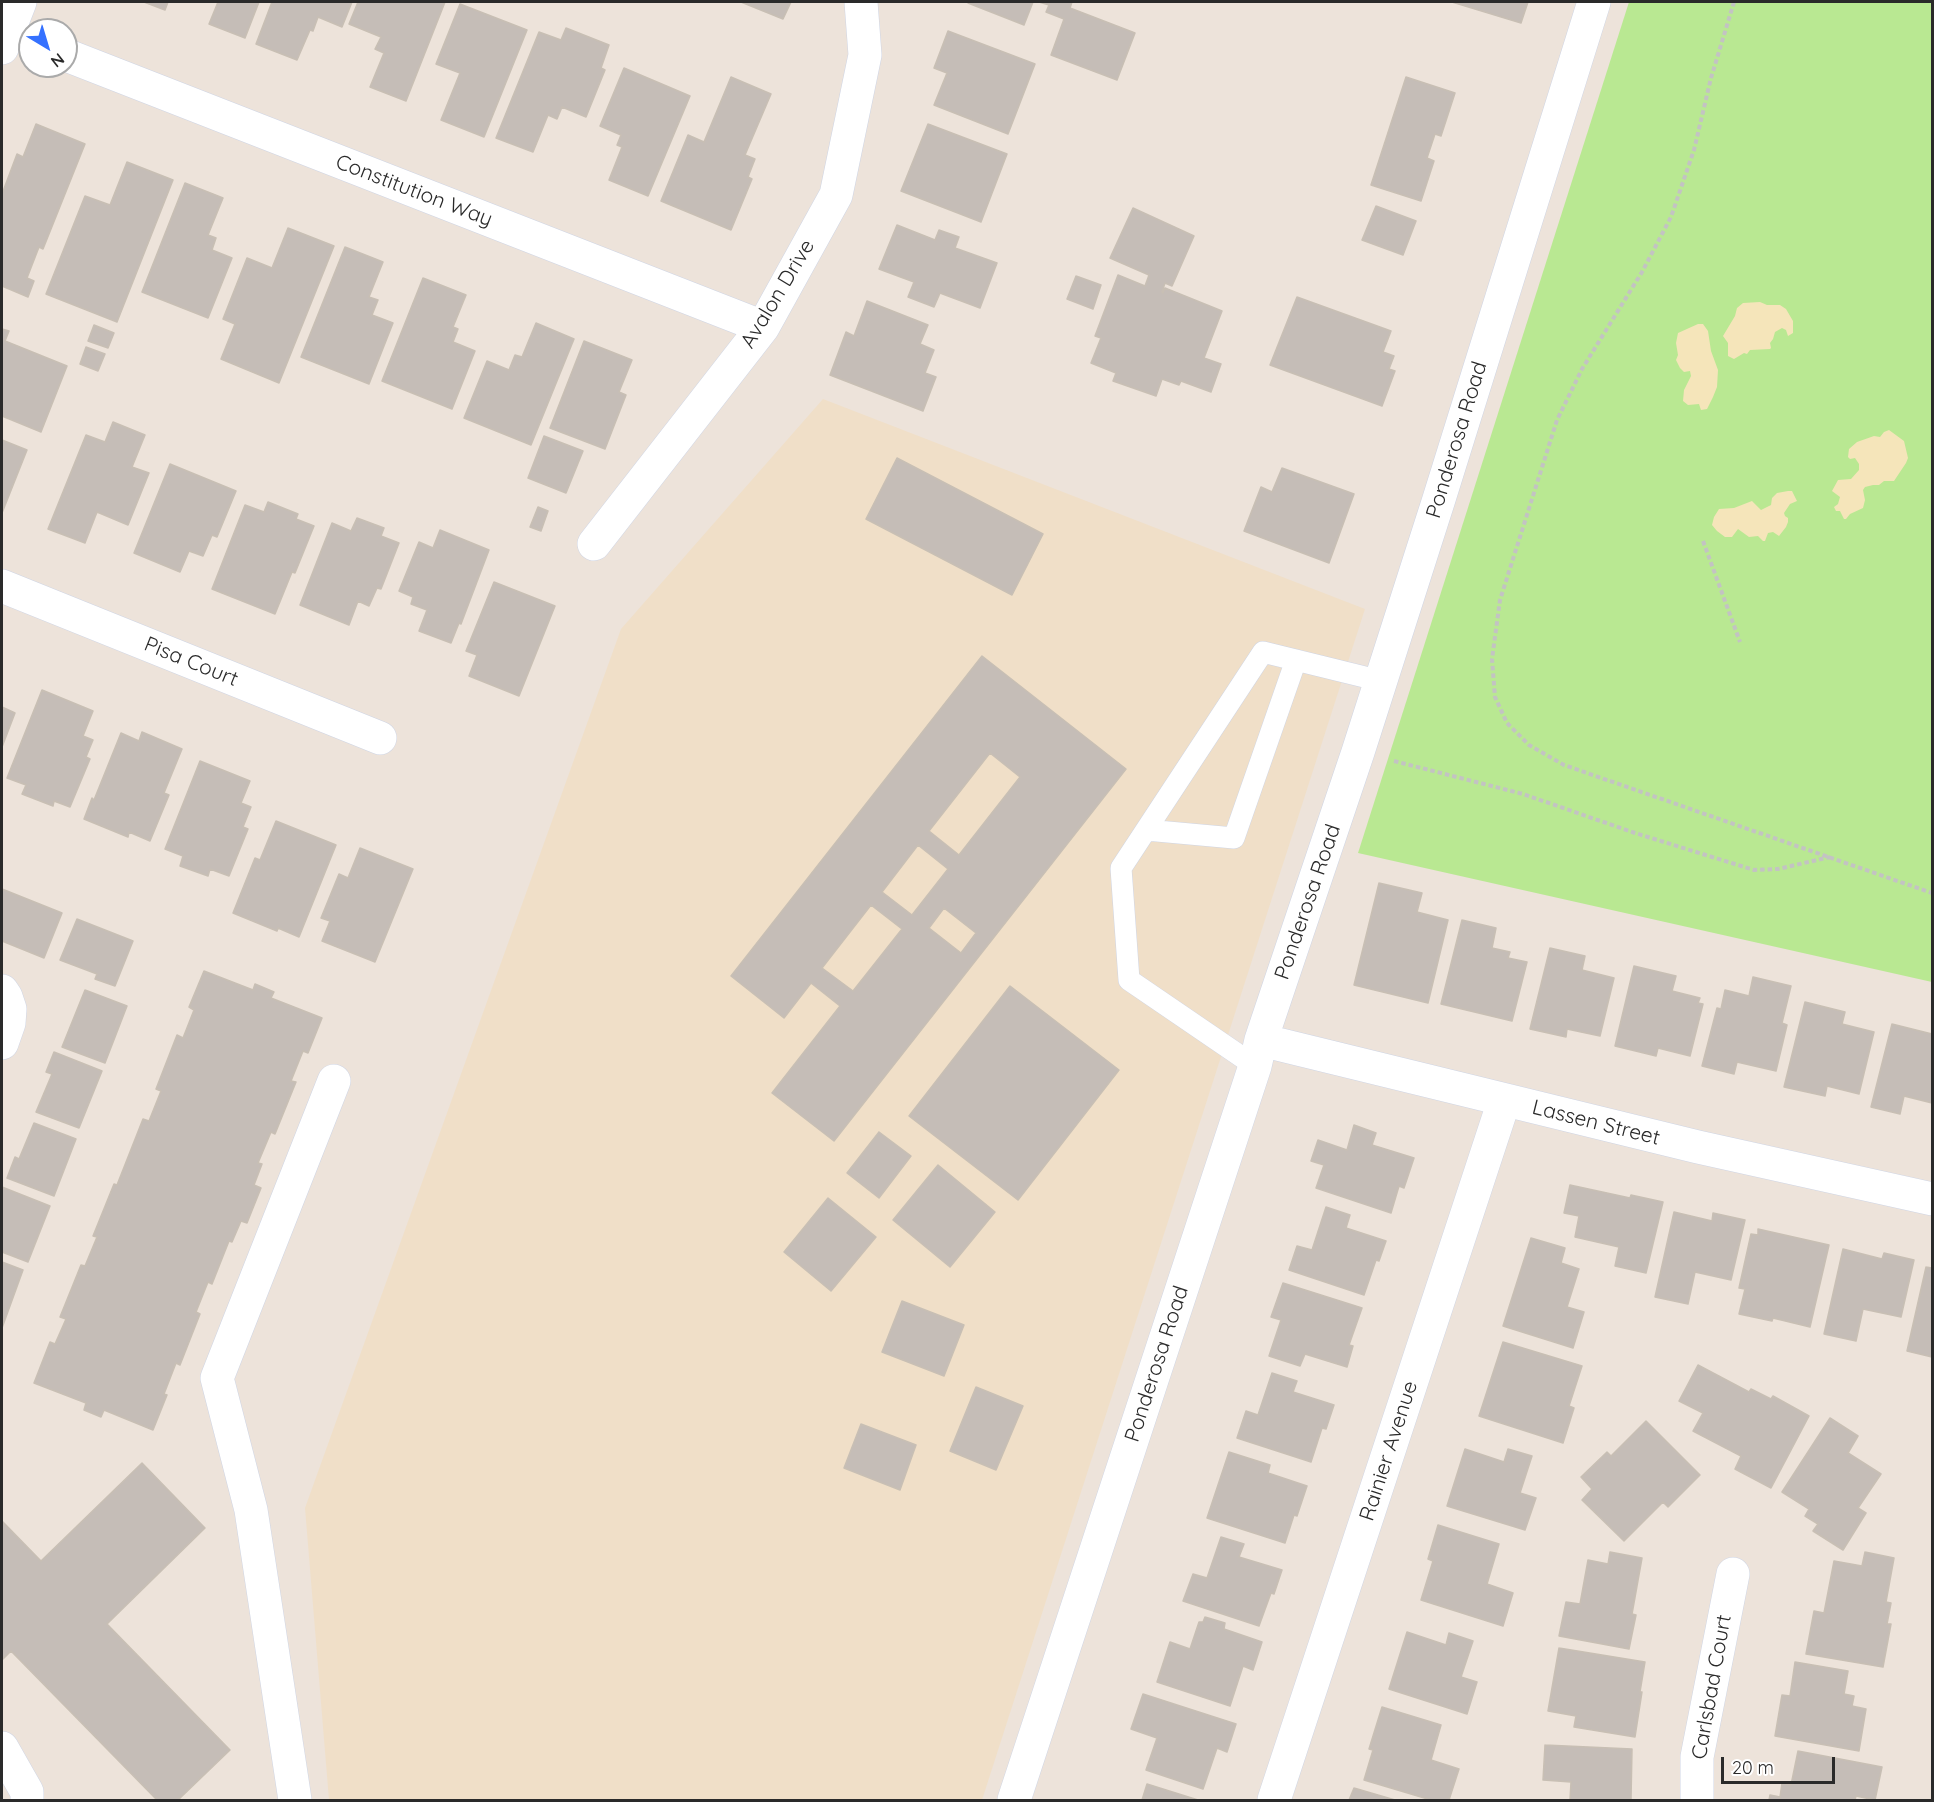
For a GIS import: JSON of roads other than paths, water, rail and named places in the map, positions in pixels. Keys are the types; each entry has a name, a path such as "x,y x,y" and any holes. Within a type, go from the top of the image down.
{"street":[{"path":"13,41 20,2"},
{"name":"Avalon Drive","path":"594,544 763,327 836,195 865,55 861,2"},
{"name":"Ponderosa Road","path":"1014,1800 1381,681 1594,2"},
{"name":"Constitution Way","path":"78,60 763,327"},
{"name":"Pisa Court","path":"2,586 380,738"},
{"path":"2,991 10,1009 9,1023 2,1043"},
{"name":"Lassen Street","path":"1258,1053 1504,1101 1932,1199"},
{"path":"295,1800 251,1510 217,1378 334,1081"},
{"name":"Rainier Avenue","path":"1274,1800 1504,1101"},
{"name":"Carlsbad Court","path":"1697,1800 1697,1757 1734,1574"},
{"path":"2,1748 27,1792 27,1800"}],"lane":[{"path":"1258,1053 1129,980 1121,868 1263,652 1381,681"},
{"path":"1146,830 1234,838 1296,660"}]}
